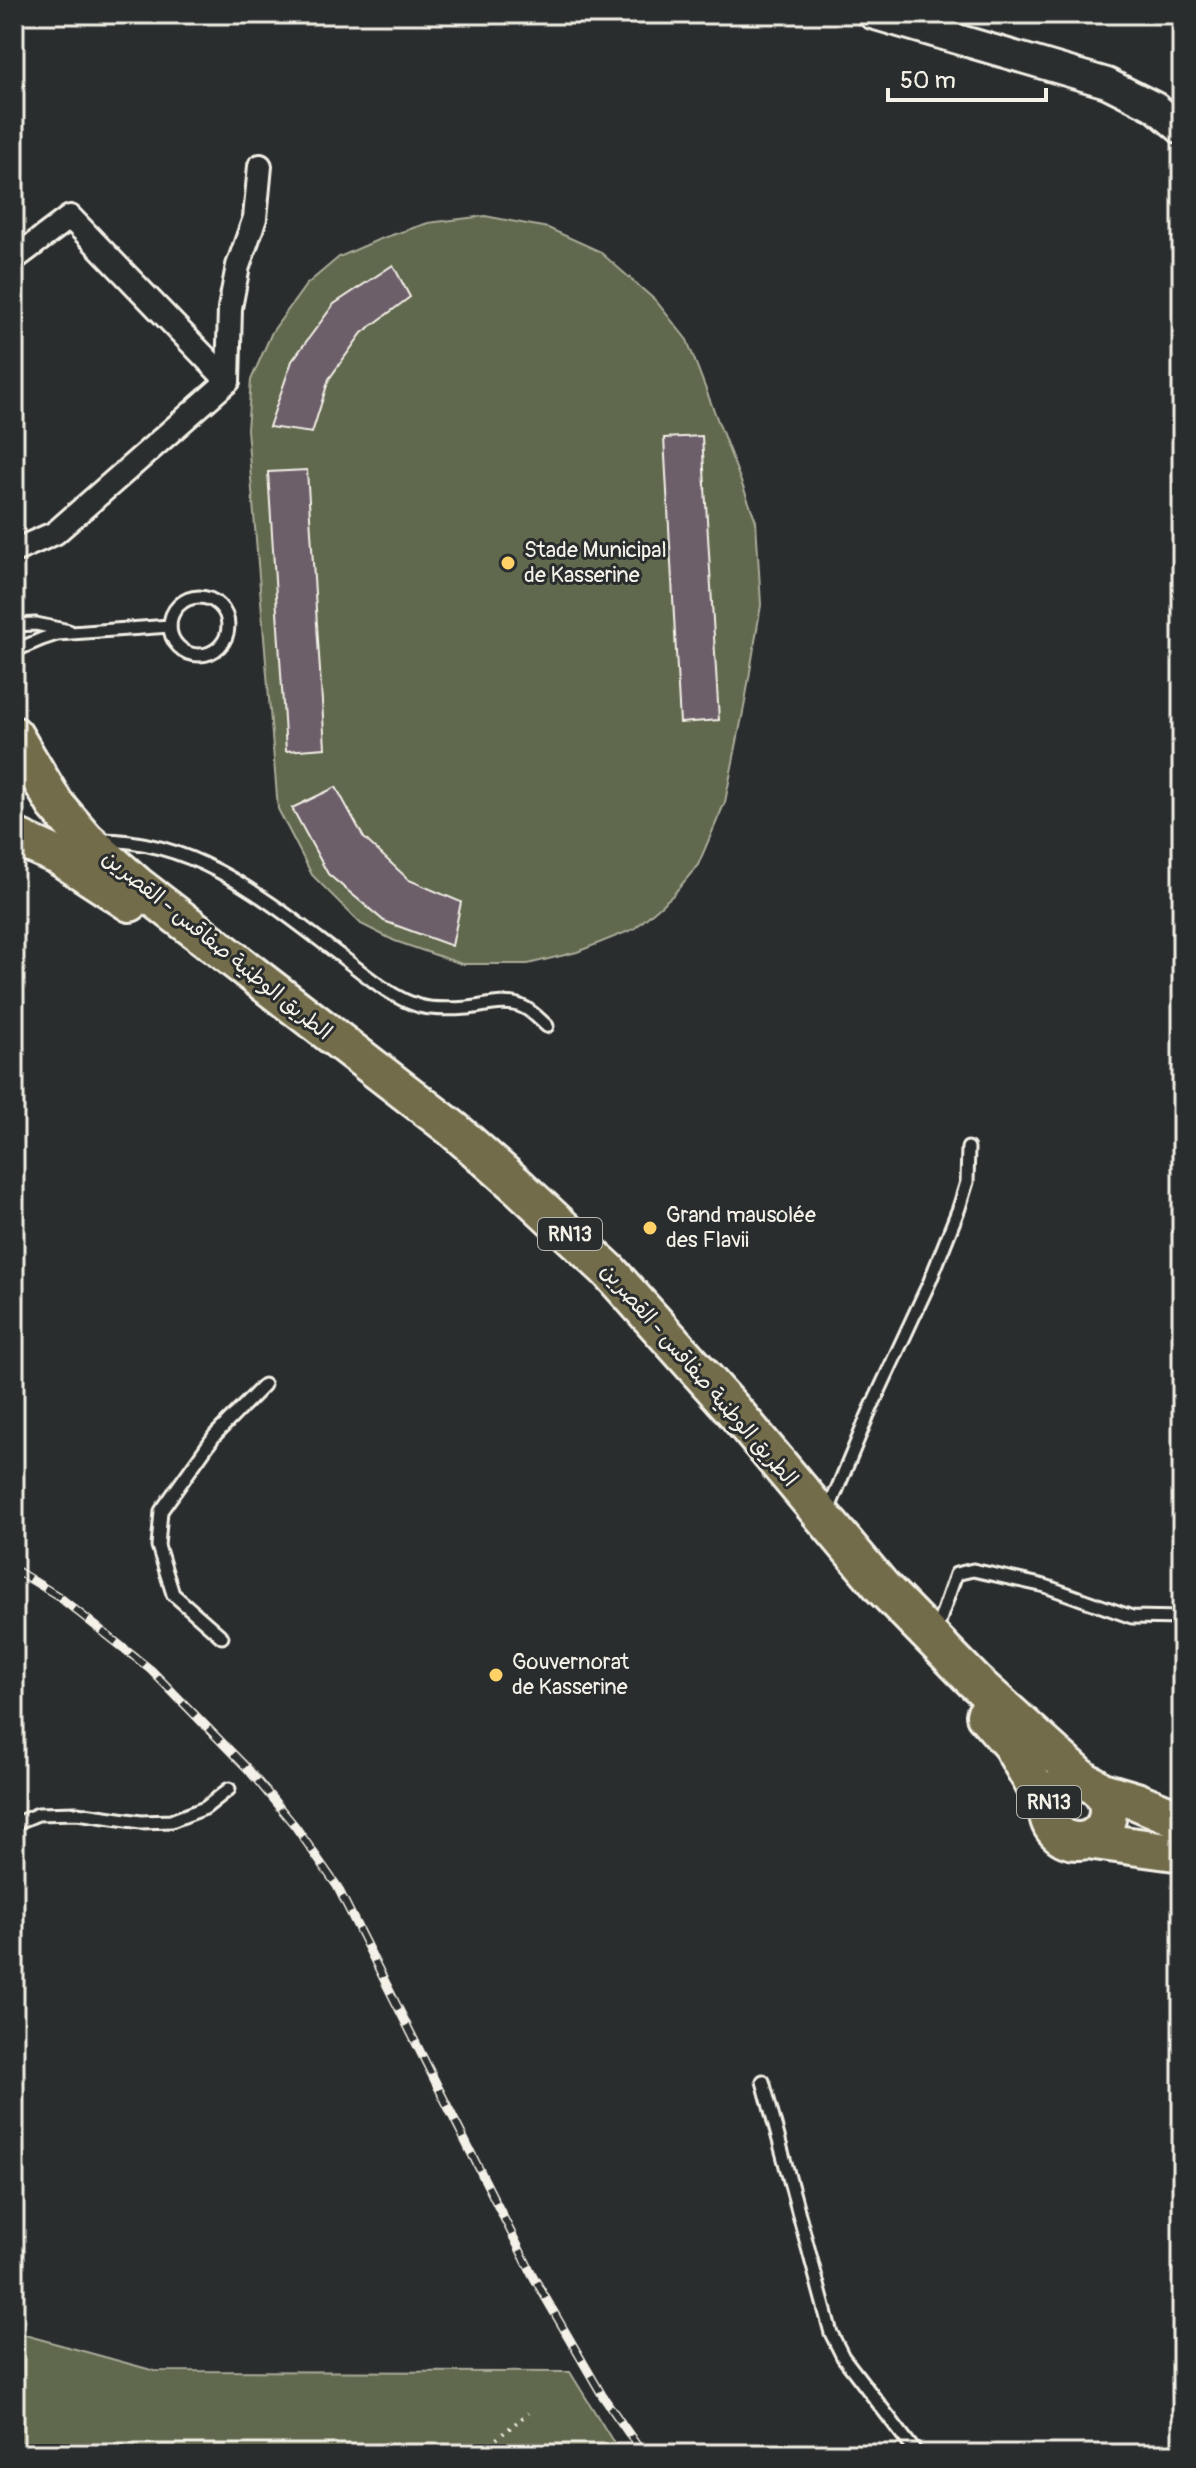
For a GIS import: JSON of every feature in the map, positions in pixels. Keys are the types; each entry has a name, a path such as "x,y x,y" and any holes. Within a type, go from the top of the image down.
{"main road":[{"name":"الطريق الوطنية صفاقس - القصرين","path":"14,735 55,804 86,840 137,885 453,1129 608,1270 735,1412 882,1587 974,1681 1093,1786 1182,1820"},
{"name":"الطريق الوطنية صفاقس - القصرين","path":"14,836 58,856 133,905 423,1126 488,1181 591,1281 775,1480 864,1585 1011,1745 1047,1807"},
{"name":"RN13","path":"1087,1840 1103,1829 1107,1820 1107,1800 1093,1786 1074,1780 1065,1783 1050,1797 1047,1807 1051,1826 1058,1834 1067,1839 1182,1853"}],"street":[{"path":"872,14 1107,83 1155,107 1182,130"},
{"path":"14,551 55,533 228,381 230,308 238,266 255,218 260,166"},
{"path":"15,256 70,217 228,381"}],"lane":[{"path":"199,596 218,603 229,620 229,631 219,648 200,655 182,650 171,635 170,626 171,617 182,602 199,596"},
{"path":"14,625 36,624 73,633"},
{"path":"14,651 42,639 73,633 170,626"},
{"path":"86,840 125,839 167,848 204,862 278,909 385,990 421,1006 523,1006 547,1026"},
{"path":"825,1519 959,1208 967,1182 968,1148"},
{"path":"222,1637 173,1594 158,1546 161,1511 215,1435 264,1385"},
{"path":"933,1639 956,1574 973,1570 1045,1586 1132,1617 1182,1618"},
{"path":"14,1824 38,1814 77,1813 141,1822 171,1821 205,1808 229,1789"},
{"path":"763,2081 831,2333 843,2357 917,2454"}],"path":[{"path":"478,2454 528,2413"}],"green space":[{"name":"Stade Municipal de Kasserine","path":"485,216 548,228 599,251 656,301 687,340 756,521 761,605 725,802 698,865 673,895 634,929 577,952 528,964 462,964 395,941 361,924 312,875 278,809 247,429 251,380 272,332 306,285 339,257 380,239 428,223"},
{"path":"14,2332 155,2371 570,2372 624,2454 14,2454"}],"building":[{"path":"393,265 410,297 362,333 329,379 312,433 269,427 292,361 334,304"},
{"path":"702,436 719,720 680,723 664,438"},
{"path":"307,470 325,748 286,751 268,472"},
{"path":"336,787 364,838 409,880 461,902 452,946 384,921 328,874 292,808"}],"railway":[{"path":"14,1569 58,1596 151,1670 247,1768 295,1826 337,1886 533,2276 602,2395 643,2454"}],"place":[{"name":"Stade Municipal de Kasserine","path":"508,563"},
{"name":"Grand mausolée des Flavii","path":"650,1228"},
{"name":"Gouvernorat de Kasserine","path":"496,1675"}]}
